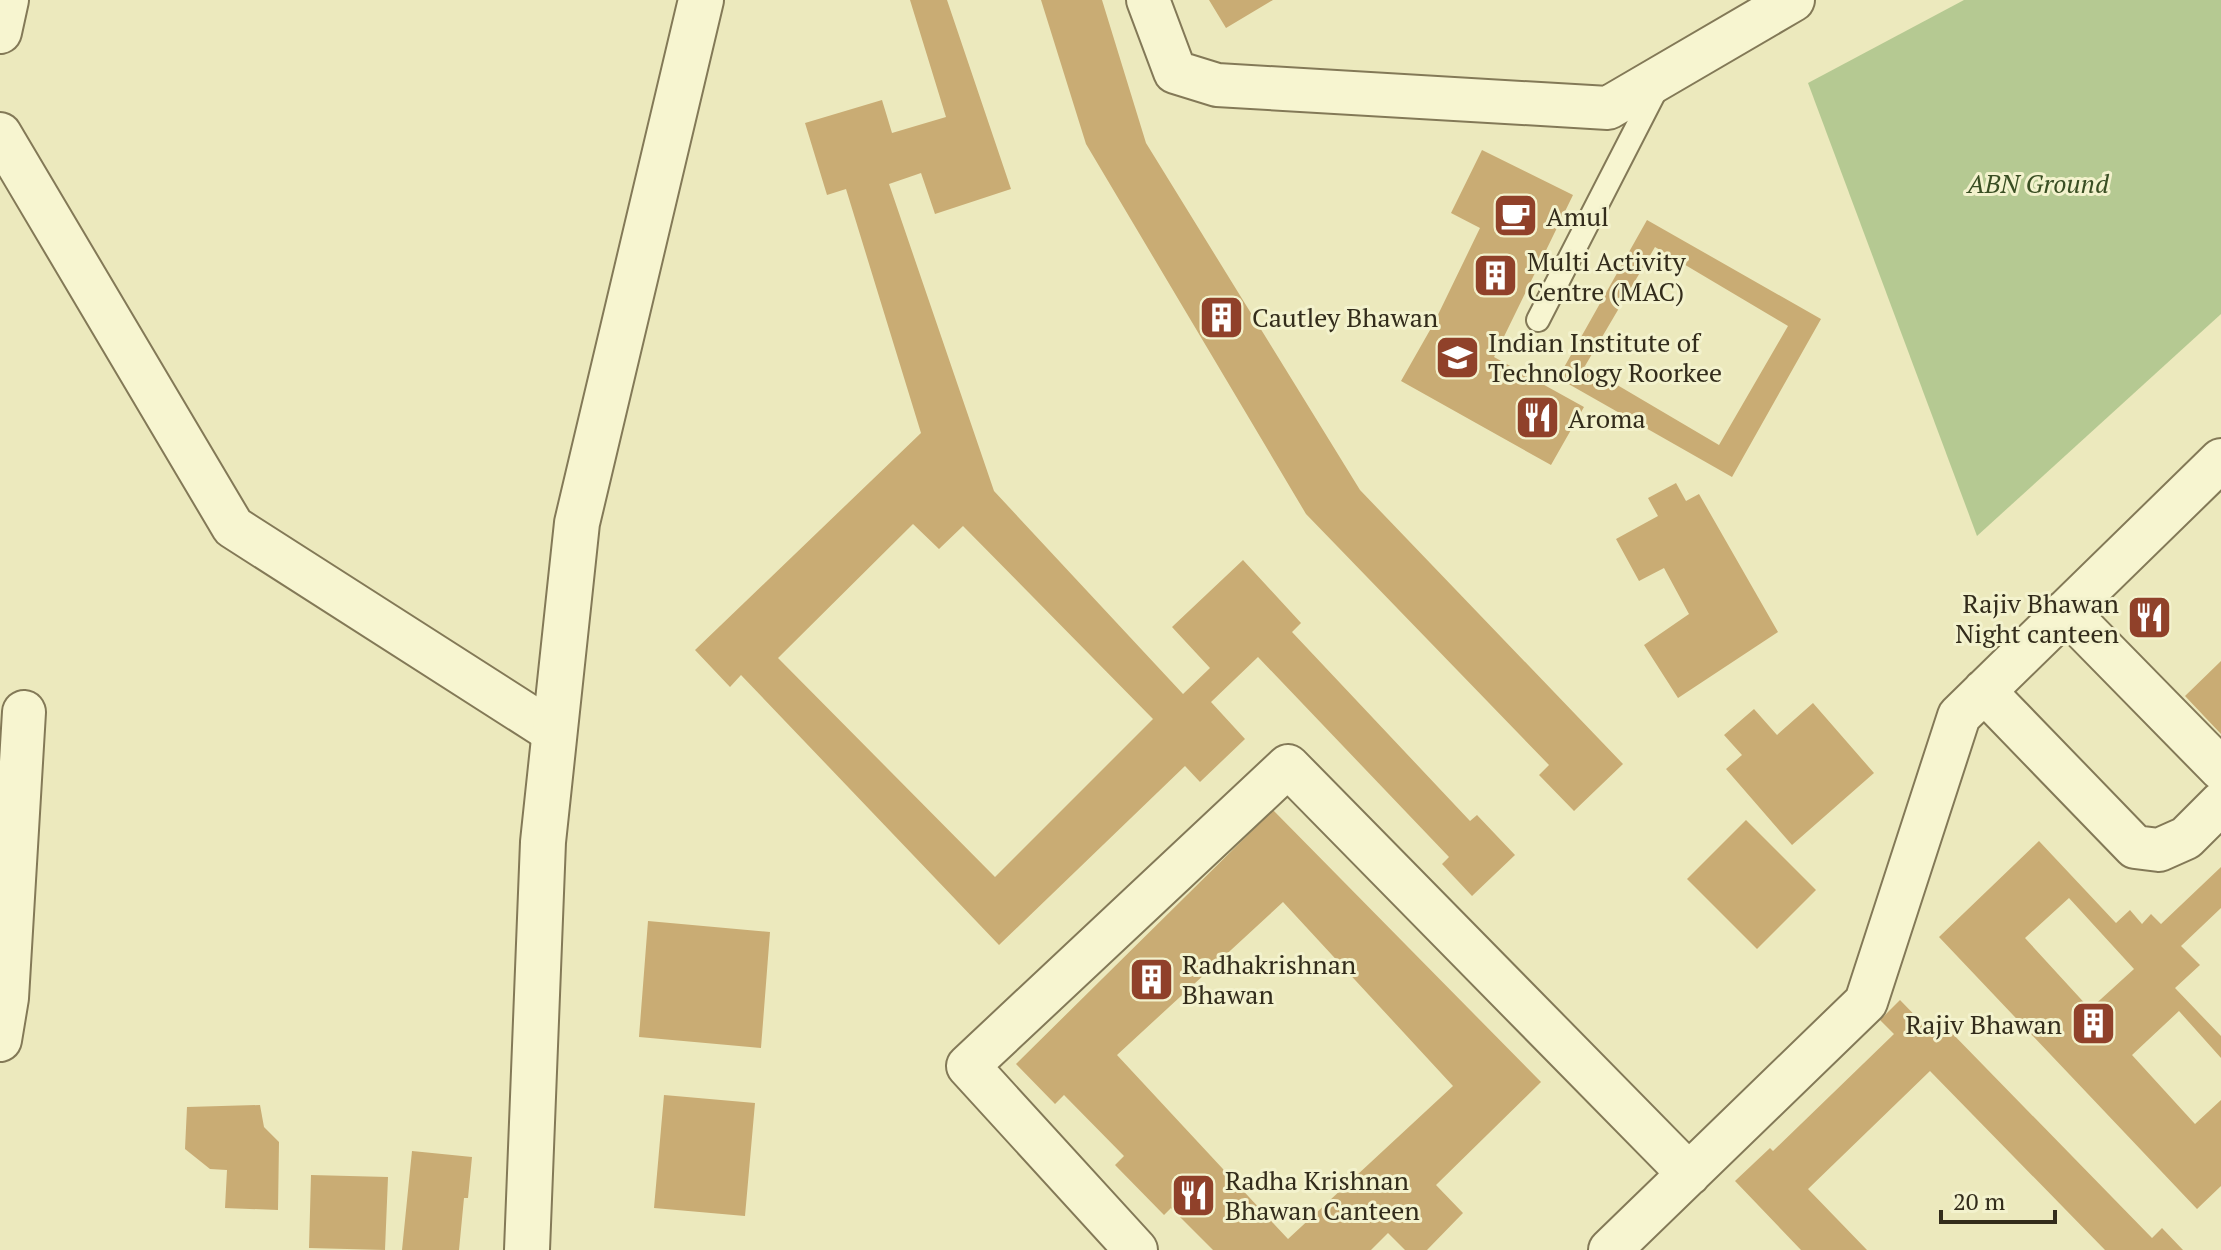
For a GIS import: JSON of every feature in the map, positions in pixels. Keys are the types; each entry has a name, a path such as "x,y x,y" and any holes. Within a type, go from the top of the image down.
{"street":[{"path":"0,32 7,0"},
{"path":"527,1250 543,842 577,523 701,0"},
{"path":"1148,0 1175,72 1217,85 1608,108 1793,0"},
{"path":"0,134 233,527 555,733"},
{"path":"1610,1250 1866,1002 1959,716 2221,460"},
{"path":"2066,611 2221,769"},
{"path":"1984,691 2135,847 2159,850 2186,838 2221,803"},
{"path":"0,1040 7,998 24,712"},
{"path":"1136,1250 968,1066 1288,766 1689,1174"}],"lane":[{"path":"1538,320 1663,76"}],"green space":[{"name":"ABN Ground","path":"1964,0 2221,0 2221,314 1977,536 1808,83"}],"building":[{"path":"910,0 947,0 1011,189 935,214 921,173 889,184 994,491 1183,694 1210,668 1172,627 1243,560 1301,623 1292,632 1470,821 1477,815 1515,855 1472,896 1442,864 1449,857 1258,657 1211,702 1245,739 1200,782 1185,766 999,945 741,675 730,687 695,650 921,433 846,189 827,195 805,123 882,100 892,133 946,117","holes":["913,524 939,549 963,526 1153,719 995,877 778,658"]},
{"name":"Cautley Bhawan","path":"1041,0 1102,0 1146,143 1360,490 1623,764 1574,811 1539,775 1549,765 1306,514 1086,144"},
{"path":"1209,0 1273,0 1226,28"},
{"name":"Multi Activity Centre (MAC)","path":"1482,150 1573,195 1494,357 1584,407 1551,465 1401,381 1434,323 1480,228 1451,213"},
{"name":"Multi Activity Centre (MAC)","path":"1647,220 1821,319 1732,477 1558,378","holes":["1655,247 1788,326 1719,445 1585,366"]},
{"path":"1676,483 1686,501 1699,494 1778,632 1678,698 1644,645 1689,614 1664,568 1639,581 1616,539 1658,516 1648,498"},
{"path":"2221,661 2221,734 2185,696"},
{"path":"1813,703 1874,773 1792,845 1726,769 1742,755 1724,735 1754,709 1777,735"},
{"name":"Radhakrishnan Bhawan","path":"1273,810 1541,1082 1436,1185 1463,1213 1427,1250 1405,1250 1388,1233 1371,1250 1213,1250 1171,1208 1164,1215 1115,1165 1124,1156 1064,1095 1055,1104 1016,1064","holes":["1283,902 1453,1086 1288,1239 1117,1055"]},
{"path":"1746,820 1816,890 1757,949 1687,879"},
{"name":"Rajiv Bhawan","path":"2039,841 2116,923 2130,910 2142,924 2151,914 2161,924 2221,867 2221,908 2181,946 2200,965 2175,988 2221,1036 2221,1058 2179,1011 2132,1055 2195,1124 2221,1100 2221,1186 2197,1209 1939,937","holes":["2069,898 2134,969 2090,1009 2025,938"]},
{"path":"648,921 770,932 761,1048 639,1037"},
{"path":"1900,1000 1936,1037 1946,1027 2152,1238 2162,1228 2183,1250 2105,1250 1930,1071 1808,1189 1867,1250 1801,1250 1735,1181 1770,1148 1773,1151 1894,1034 1880,1020"},
{"path":"664,1095 755,1103 745,1216 654,1208"},
{"path":"260,1105 264,1127 279,1142 278,1210 225,1208 227,1170 210,1169 185,1149 187,1107"},
{"path":"412,1151 472,1157 459,1250 402,1250"},
{"path":"311,1175 388,1177 385,1250 309,1248"}],"place":[{"name":"Amul","path":"1515,216"},
{"name":"Multi Activity Centre (MAC)","path":"1496,276"},
{"name":"Cautley Bhawan","path":"1221,317"},
{"name":"Indian Institute of Technology Roorkee","path":"1457,357"},
{"name":"Aroma","path":"1537,418"},
{"name":"Rajiv Bhawan Night canteen","path":"2150,618"},
{"name":"Radhakrishnan Bhawan","path":"1151,979"},
{"name":"Rajiv Bhawan","path":"2093,1024"},
{"name":"Radha Krishnan Bhawan Canteen","path":"1194,1195"}]}
